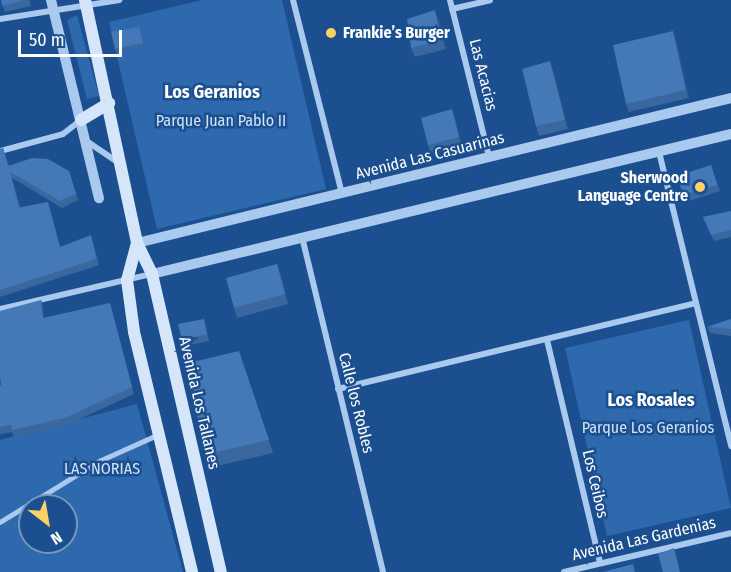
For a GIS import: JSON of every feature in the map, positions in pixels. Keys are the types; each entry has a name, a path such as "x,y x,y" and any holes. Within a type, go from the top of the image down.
{"main road":[{"name":"Avenida Los Tallanes","path":"85,4 109,103 137,243 152,274 221,572"},
{"path":"81,120 109,103"},
{"name":"Avenida Los Tallanes","path":"137,243 127,280 157,435 192,572"}],"street":[{"path":"0,19 52,4 85,4 120,0"},
{"path":"293,0 342,193"},
{"name":"Las Acacias","path":"450,0 489,156"},
{"path":"452,9 490,0"},
{"path":"52,4 99,198"},
{"name":"Avenida Las Casuarinas","path":"137,243 731,98"},
{"path":"0,151 63,134 81,120"},
{"path":"0,309 303,241 731,134"},
{"path":"85,140 121,164"},
{"path":"659,152 731,446"},
{"name":"Calle los Robles","path":"303,241 382,572"},
{"path":"339,389 696,303"},
{"name":"Los Ceibos","path":"547,340 600,563"},
{"name":"Avenida Las Gardenias","path":"564,572 731,533"}],"lane":[{"path":"0,522 99,461 157,435"}],"green space":[{"name":"Parque Juan Pablo II","path":"202,0 282,0 326,189 157,229 109,22"},
{"path":"77,15 99,96 87,99 67,20"},
{"name":"Parque Los Geranios","path":"689,320 731,508 607,536 565,348"},
{"name":"LAS NORIAS","path":"137,404 183,572 0,572 0,440"}],"building":[{"path":"1,0 25,0 2,6"},
{"path":"435,10 442,40 411,48 407,19"},
{"path":"139,27 143,43 115,49 111,32"},
{"path":"673,31 686,90 626,104 613,45"},
{"path":"550,61 565,120 536,126 522,69"},
{"path":"452,109 459,137 428,145 421,118"},
{"path":"3,148 8,166 32,158 48,159 69,171 76,194 60,201 10,172 19,208 48,202 60,247 91,235 96,259 0,290 0,149"},
{"name":"Sherwood Language Centre","path":"711,165 717,185 683,195 677,176"},
{"path":"731,211 731,230 711,235 703,217"},
{"path":"277,264 285,294 234,308 226,278"},
{"path":"41,300 43,318 110,303 132,387 65,418 12,430 11,425 0,427 0,311"},
{"path":"204,319 207,334 182,340 178,324"},
{"path":"731,319 731,329 707,327"},
{"path":"239,351 269,440 204,455 188,363"},
{"path":"674,548 680,572 663,572 658,554"},
{"path":"633,564 635,572 603,572"}],"place":[{"name":"Frankie’s Burger","path":"331,33"},
{"name":"Sherwood Language Centre","path":"700,187"}],"district":[{"name":"Los Geranios","path":"212,92"},
{"name":"Los Rosales","path":"651,400"}]}
